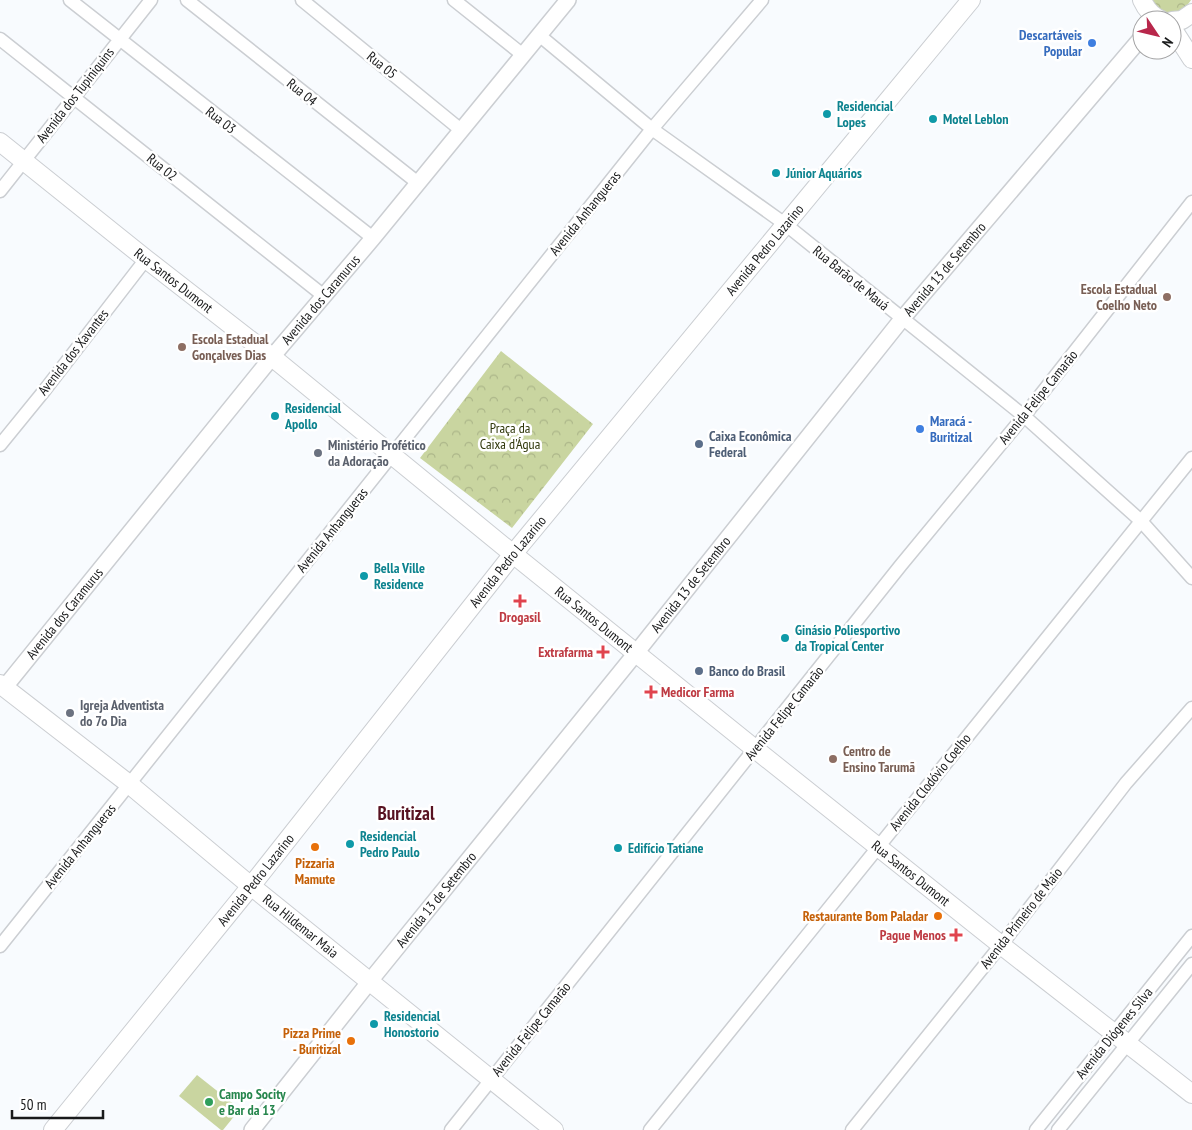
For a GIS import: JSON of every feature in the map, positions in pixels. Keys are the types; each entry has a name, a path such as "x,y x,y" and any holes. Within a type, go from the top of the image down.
{"main road":[{"name":"Avenida Pedro Lazarino","path":"53,1130 251,886 513,554 971,0"},
{"path":"1182,44 1192,59"},
{"name":"Rua Santos Dumont","path":"0,142 272,357 755,749 1192,1094"},
{"name":"Rua Hildemar Maia","path":"2,689 130,784 251,886 554,1130"}],"street":[{"name":"Rua 03","path":"70,0 372,238"},
{"name":"Avenida dos Tupiniquins","path":"0,191 151,0"},
{"name":"Rua 04","path":"188,0 418,183"},
{"name":"Rua 05","path":"302,0 461,130"},
{"path":"454,0 523,55"},
{"name":"Avenida dos Caramurus","path":"2,689 272,357 568,0"},
{"name":"Avenida Anhangueras","path":"0,946 652,129 762,0"},
{"name":"Rua Barão de Mauá","path":"539,36 652,129 785,224 1024,416 1141,521 1192,578"},
{"name":"Rua 02","path":"0,39 324,296"},
{"name":"Avenida 13 de Setembro","path":"252,1130 902,319 1132,48"},
{"name":"Avenida Felipe Camarão","path":"451,1130 901,565 1024,416 1192,202"},
{"name":"Avenida dos Xavantes","path":"0,445 146,259"},
{"name":"Avenida Clodóvio Coelho","path":"650,1130 1192,458"},
{"name":"Avenida Primeiro de Maio","path":"852,1130 1001,945 1126,783 1192,708"},
{"name":"Avenida Diógenes Silva","path":"1058,1130 1192,936"},
{"name":"Avenida Diógenes Silva","path":"1036,1130 1192,964"}],"green space":[{"path":"1150,0 1191,0 1182,10 1160,10"},
{"name":"Praça da Caixa d'Água","path":"501,351 593,424 512,528 420,458"},
{"name":"Campo Socity e Bar da 13","path":"197,1075 240,1109 223,1130 179,1096"}],"place":[{"name":"Descartáveis Popular","path":"1092,43"},
{"name":"Residencial Lopes","path":"827,114"},
{"name":"Motel Leblon","path":"933,119"},
{"name":"Júnior Aquários","path":"776,173"},
{"name":"Escola Estadual Coelho Neto","path":"1167,297"},
{"name":"Escola Estadual Gonçalves Dias","path":"182,347"},
{"name":"Residencial Apollo","path":"275,416"},
{"name":"Maracá - Buritizal","path":"920,429"},
{"name":"Caixa Econômica Federal","path":"699,444"},
{"name":"Ministério Profético da Adoração","path":"318,453"},
{"name":"Bella Ville Residence","path":"364,576"},
{"name":"Drogasil","path":"520,601"},
{"name":"Ginásio Poliesportivo da Tropical Center","path":"785,638"},
{"name":"Extrafarma","path":"603,652"},
{"name":"Banco do Brasil","path":"699,671"},
{"name":"Medicor Farma","path":"651,692"},
{"name":"Igreja Adventista do 7o Dia","path":"70,713"},
{"name":"Centro de Ensino Tarumã","path":"833,759"},
{"name":"Residencial Pedro Paulo","path":"350,844"},
{"name":"Pizzaria Mamute","path":"315,847"},
{"name":"Edifício Tatiane","path":"618,848"},
{"name":"Restaurante Bom Paladar","path":"938,916"},
{"name":"Pague Menos","path":"956,935"},
{"name":"Residencial Honostorio","path":"374,1024"},
{"name":"Pizza Prime - Buritizal","path":"351,1041"},
{"name":"Campo Socity e Bar da 13","path":"209,1102"}],"district":[{"name":"Buritizal","path":"406,813"}]}
